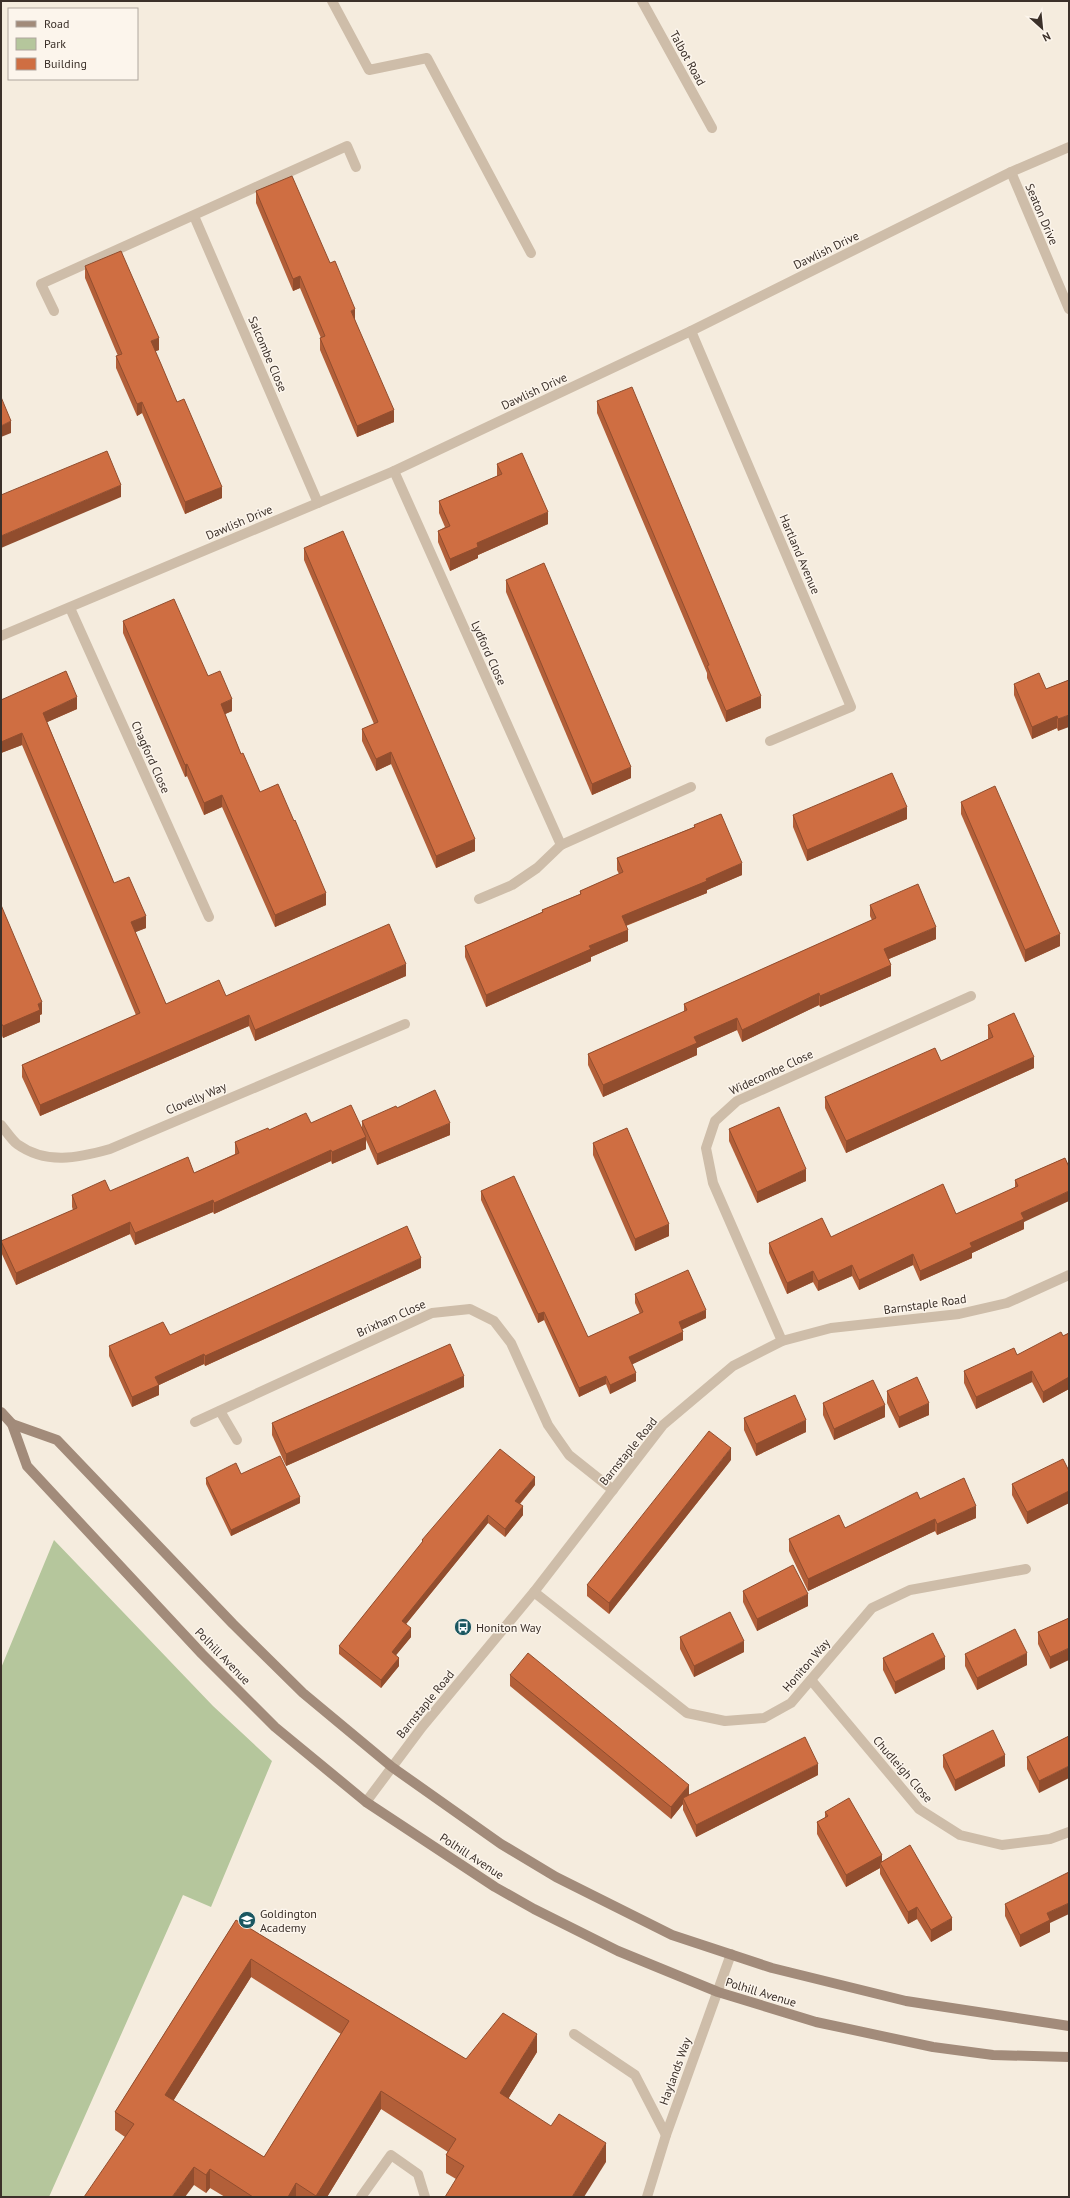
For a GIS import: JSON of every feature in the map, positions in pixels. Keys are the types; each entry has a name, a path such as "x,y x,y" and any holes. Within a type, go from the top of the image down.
{"street":[{"path":"332,1 369,70 427,58 531,253"},
{"name":"Talbot Road","path":"642,1 712,128"},
{"path":"54,311 42,284 347,146 356,168"},
{"name":"Dawlish Drive","path":"1,636 394,471 691,331 1011,172 1069,147"},
{"name":"Seaton Drive","path":"1011,172 1069,309"},
{"name":"Salcombe Close","path":"194,216 318,503"},
{"name":"Hartland Avenue","path":"691,331 851,707 770,741"},
{"name":"Lydford Close","path":"394,471 561,845"},
{"name":"Chagford Close","path":"70,608 209,917"},
{"path":"479,899 512,885 537,868 561,845 691,788"},
{"name":"Widecombe Close","path":"782,1341 713,1183 706,1148 715,1121 737,1101 971,996"},
{"name":"Clovelly Way","path":"1,1125 17,1144 36,1154 58,1159 80,1157 110,1149 405,1024"},
{"name":"Barnstaple Road","path":"366,1802 422,1727 534,1592 663,1425 733,1366 782,1341 831,1328 959,1314 1007,1303 1069,1275"},
{"name":"Brixham Close","path":"195,1422 432,1313 470,1309 494,1321 511,1342 548,1426 569,1455 614,1490"},
{"path":"220,1411 237,1440"},
{"name":"Polhill Avenue","path":"1,1412 12,1424 27,1466 54,1493 202,1654 275,1727 366,1802 495,1887 534,1909 618,1951 718,1992 816,2022 933,2047 993,2055 1069,2057"},
{"name":"Polhill Avenue","path":"12,1424 57,1440 233,1624 302,1693 392,1767 501,1844 556,1877 672,1935 772,1968 906,2001 1069,2026"},
{"name":"Honiton Way","path":"534,1592 687,1713 725,1721 764,1718 791,1703 872,1608 910,1590 1026,1569"},
{"name":"Chudleigh Close","path":"811,1680 919,1810 960,1835 1002,1845 1050,1839 1069,1832"},
{"name":"Haylands Way","path":"647,2197 666,2135 731,1954"},
{"path":"574,2034 635,2075 666,2135"},
{"path":"361,2197 391,2155 418,2174 425,2197"}],"green space":[{"path":"54,1540 213,1706 272,1761 211,1907 183,1895 49,2197 1,2197 1,1668"}],"building":[{"path":"292,176 330,263 335,261 355,309 351,311 394,410 357,426 320,338 325,336 300,276 293,279 256,191"},
{"path":"121,251 159,338 151,341 177,402 184,399 222,487 185,502 142,402 137,404 116,356 122,354 85,266"},
{"path":"632,387 761,696 726,711 707,666 709,665 597,401"},
{"path":"1,397 11,421 1,426"},
{"path":"107,451 121,485 1,536 1,495"},
{"path":"522,453 548,512 477,543 478,547 450,559 438,531 450,526 439,501 502,474 497,464"},
{"path":"343,531 475,839 436,856 391,752 376,759 362,729 378,722 304,548"},
{"path":"544,563 631,767 592,784 506,580"},
{"path":"174,599 208,676 220,671 232,699 221,704 241,754 243,753 260,792 278,784 326,893 275,915 222,795 204,803 187,764 185,765 123,621"},
{"path":"66,671 77,697 43,713 114,883 129,877 146,916 131,922 166,1004 219,980 226,996 389,924 406,964 255,1030 249,1015 40,1105 22,1065 140,1013 22,733 1,742 1,700"},
{"path":"1039,673 1046,689 1069,680 1069,715 1058,719 1057,716 1032,727 1014,684"},
{"path":"892,773 907,807 807,850 793,815"},
{"path":"995,786 1060,934 1025,950 961,802"},
{"path":"721,814 742,863 706,879 707,881 622,916 628,930 589,946 591,949 486,995 465,946 543,912 542,910 581,894 580,891 623,872 617,858 695,827 694,825"},
{"path":"918,884 936,927 884,949 891,965 820,996 819,993 742,1030 737,1018 694,1037 697,1043 603,1085 588,1054 687,1010 684,1004 876,918 870,905"},
{"path":"1,905 42,1002 38,1004 40,1010 3,1026 1,1023"},
{"path":"1014,1013 1034,1057 846,1141 825,1097 935,1048 941,1061 993,1037 988,1025"},
{"path":"435,1090 450,1123 377,1154 362,1121 396,1106 397,1108"},
{"path":"351,1105 366,1137 332,1152 331,1150 214,1203 213,1200 135,1233 130,1222 16,1273 1,1241 77,1208 72,1195 105,1180 110,1191 188,1157 194,1173 239,1153 235,1142 268,1128 269,1130 306,1113 311,1123"},
{"path":"779,1107 806,1169 757,1192 729,1129"},
{"path":"627,1128 669,1224 635,1239 593,1143"},
{"path":"1065,1158 1069,1167 1069,1191 1021,1213 1024,1219 970,1243 972,1247 920,1271 913,1254 859,1280 852,1265 818,1281 813,1271 787,1283 769,1243 822,1218 831,1237 943,1184 956,1214 1018,1186 1015,1180"},
{"path":"514,1176 588,1337 643,1312 635,1294 688,1270 706,1310 679,1322 683,1332 629,1357 636,1373 610,1385 606,1376 579,1388 544,1312 538,1314 481,1191"},
{"path":"407,1226 421,1258 205,1356 204,1354 155,1377 159,1385 132,1397 109,1346 163,1322 170,1335"},
{"path":"1061,1332 1063,1336 1069,1333 1069,1377 1043,1392 1032,1371 976,1397 964,1371 1014,1348 1017,1355"},
{"path":"450,1344 464,1376 286,1454 272,1423"},
{"path":"917,1377 929,1403 899,1417 887,1391"},
{"path":"873,1380 885,1405 834,1429 823,1403"},
{"path":"795,1395 806,1420 756,1444 744,1418"},
{"path":"709,1431 731,1448 609,1603 587,1585"},
{"path":"500,1449 535,1477 515,1501 523,1506 505,1529 488,1515 402,1621 411,1628 392,1652 399,1658 381,1680 339,1646 423,1541 422,1540"},
{"path":"280,1456 300,1497 231,1530 206,1478 236,1463 241,1474"},
{"path":"1063,1459 1069,1471 1069,1491 1027,1512 1012,1484"},
{"path":"964,1478 976,1506 937,1524 935,1519 808,1579 789,1539 839,1515 845,1528 917,1492 920,1499"},
{"path":"793,1565 808,1594 757,1619 743,1591"},
{"path":"730,1612 744,1641 694,1666 680,1637"},
{"path":"1069,1618 1069,1648 1050,1657 1038,1632"},
{"path":"1015,1629 1027,1653 977,1678 965,1654"},
{"path":"933,1633 945,1657 895,1682 883,1658"},
{"path":"528,1653 689,1785 671,1807 510,1675"},
{"path":"993,1730 1005,1755 955,1780 943,1755"},
{"path":"1069,1736 1069,1766 1039,1781 1027,1757"},
{"path":"805,1737 818,1764 696,1825 683,1798"},
{"path":"849,1798 882,1855 846,1875 817,1822 828,1816 825,1812"},
{"path":"910,1845 952,1918 931,1930 917,1907 908,1912 880,1863"},
{"path":"1069,1872 1069,1903 1047,1913 1050,1920 1020,1935 1005,1904"},
{"path":"236,1920 466,2059 503,2013 537,2034 500,2093 551,2126 559,2114 606,2143 572,2197 445,2197 464,2166 446,2155 456,2139 381,2091 316,2196 296,2183 288,2197 253,2197 210,2169 206,2175 194,2167 172,2197 84,2197 134,2124 115,2112","holes":["251,1959 349,2021 264,2157 165,2095"]}],"place":[{"name":"Honiton Way","path":"463,1627"},
{"name":"Goldington Academy","path":"247,1920"}]}
